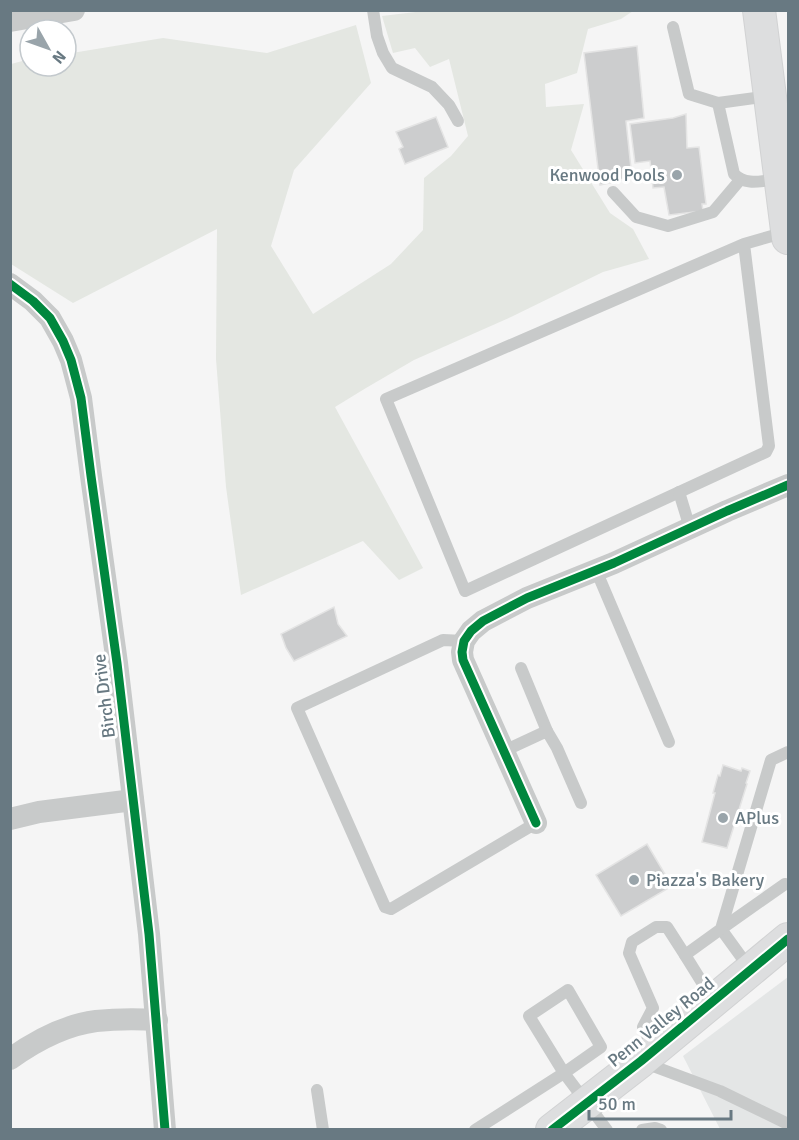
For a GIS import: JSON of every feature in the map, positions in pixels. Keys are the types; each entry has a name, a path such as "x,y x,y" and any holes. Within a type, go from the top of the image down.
{"street":[{"path":"10,21 74,10"},
{"path":"759,10 770,96 783,166 788,233"},
{"name":"Birch Drive","path":"10,284 33,301 50,318 71,360 81,398 134,800 149,934 165,1130"},
{"path":"536,823 463,660 464,641 471,631 483,621 527,598 789,485"},
{"path":"10,819 39,812 134,800"},
{"name":"Penn Valley Road","path":"552,1130 648,1056 789,939"},
{"path":"10,1059 33,1044 68,1028 95,1021 157,1020"}],"lane":[{"path":"373,10 382,53 392,68 432,87 449,105 458,121"},
{"path":"673,27 689,94 718,103 770,96"},
{"path":"718,103 734,174 740,180 749,182 783,166"},
{"path":"613,192 636,217 668,226 713,212 740,180"},
{"path":"744,244 769,446 766,452 465,591 386,399 744,244 788,233"},
{"path":"679,492 690,528"},
{"path":"596,570 669,742"},
{"path":"464,641 443,640 297,708 385,907 391,909 536,823"},
{"path":"521,668 547,732 557,748 581,803"},
{"path":"504,751 547,732"},
{"path":"721,929 771,760 789,752"},
{"path":"685,956 788,881"},
{"path":"713,1001 667,927 656,927 633,942 628,953 652,1008 643,1027 648,1056 789,1124"},
{"path":"721,929 751,970"},
{"path":"475,1130 564,1073 601,1047 568,990 530,1016 564,1073 607,1130"},
{"path":"317,1090 323,1130"},
{"path":"642,1130 656,1128 661,1130"}],"shaded area":[{"path":"424,11 633,11 621,19 588,29 577,73 545,84 546,107 584,104 571,150 610,213 633,229 649,259 603,272 511,317 414,360 335,407 423,568 399,580 363,541 241,595 226,487 216,359 217,229 73,303 11,264 11,64 18,62 18,78 78,78 78,52 163,38 267,53 356,25 371,83 294,170 271,246 313,314 391,264 423,230 424,178 451,156 468,136 449,59 430,67 415,48 393,53 382,16"},
{"path":"788,977 788,1129 720,1129 683,1056"}],"building":[{"path":"637,46 644,118 626,121 632,178 600,185 584,53"},
{"name":"Kenwood Pools","path":"686,114 687,148 699,147 706,204 702,204 703,211 669,215 664,187 653,188 650,161 635,163 630,124"},
{"path":"436,117 448,147 405,164 399,149 403,147 396,132"},
{"path":"334,607 338,624 347,636 294,661 281,634"},
{"name":"APlus","path":"723,765 741,771 742,768 750,771 727,848 702,842 715,793 713,793"},
{"name":"Piazza's Bakery","path":"647,844 672,886 621,916 596,875"}],"cycle path":[{"path":"10,284 33,301 50,318 71,360 81,398 117,663 149,934 165,1130"},
{"path":"536,823 463,660 464,641 471,631 483,621 527,598 614,563 788,485"},
{"path":"552,1130 641,1061 788,939"}],"place":[{"name":"Kenwood Pools","path":"677,175"},
{"name":"APlus","path":"723,818"},
{"name":"Piazza's Bakery","path":"634,880"}]}
